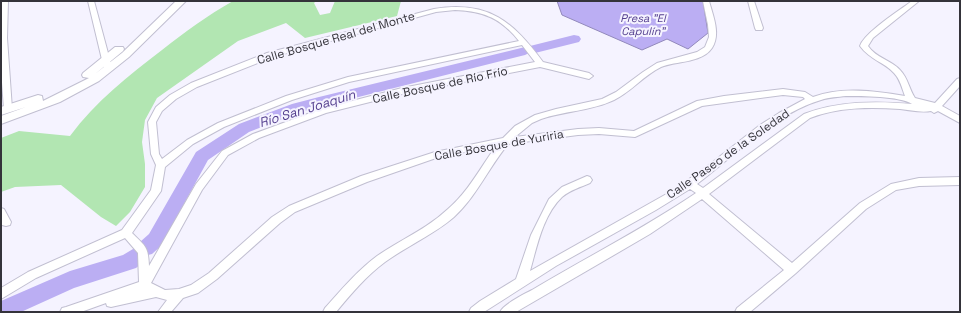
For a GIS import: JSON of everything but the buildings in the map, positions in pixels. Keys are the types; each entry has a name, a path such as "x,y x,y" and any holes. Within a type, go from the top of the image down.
{"main road":[{"path":"5,110 58,92 107,65 167,8 172,1"},
{"path":"1,120 61,98 107,65 181,1"}],"street":[{"path":"5,1 3,6 1,33 5,110"},
{"path":"91,1 107,65"},
{"path":"329,312 359,278 379,260 448,216 459,206 506,141 528,122 540,116 606,100 622,91 647,71 674,60 702,53 708,49 713,38 706,1"},
{"path":"751,1 759,28"},
{"path":"910,99 906,84 896,70 867,52 864,46 865,42 916,1"},
{"name":"Calle Bosque Real del Monte","path":"161,165 155,154 152,122 159,109 180,93 270,55 436,10 457,7 474,8 488,12 509,25 525,42 540,64"},
{"name":"Calle Bosque de Río Frío","path":"161,165 190,142 221,125 289,98 348,80 525,42"},
{"name":"Calle Bosque de Río Frío","path":"144,285 199,187 225,154 256,136 324,110 402,91 540,64 589,76"},
{"path":"960,80 937,109 960,120"},
{"path":"891,97 907,88"},
{"name":"Calle Bosque de Yuriria","path":"144,285 165,295 179,294 194,289 213,276 276,220 292,209 310,200 364,179 438,154 506,141 578,132 599,131 635,134 700,104 724,99 790,92 805,95 810,99 807,102"},
{"name":"Calle Paseo de la Soledad","path":"475,312 552,262 673,195 778,118 807,102 821,96 837,94 910,99 937,109"},
{"name":"Calle Paseo de la Soledad","path":"506,312 529,296 646,231 703,195 807,116 819,110 836,107 908,107 937,109"},
{"path":"1,294 32,275 126,233 156,192 161,165"},
{"path":"521,281 532,247 549,204 560,193 587,180"},
{"path":"741,312 792,270 863,206 894,187 919,182 960,181"},
{"path":"690,183 792,270"},
{"path":"1,212 6,222"},
{"path":"66,312 144,285 143,251 126,233"},
{"path":"104,304 156,292"},
{"path":"164,312 179,294"}],"green space":[{"path":"233,1 316,1 314,3 320,15 330,13 335,1 401,1 397,16 305,38 286,23 238,41 157,98 145,120 142,142 145,164 145,187 130,212 116,226 101,217 61,185 15,187 1,192 1,138 19,131 70,136 91,111 125,79 188,30"}],"water":[{"name":"Presa \"El Capulín\"","path":"557,1 703,1 708,33 688,49 667,39 642,50 562,15"}],"waterway":[{"name":"Río San Joaquín","path":"535,49 574,39"},
{"name":"Río San Joaquín","path":"146,248 155,240 202,156 244,128 297,108 525,51"},
{"name":"Río San Joaquín","path":"1,311 70,280 129,262 139,254"}]}
